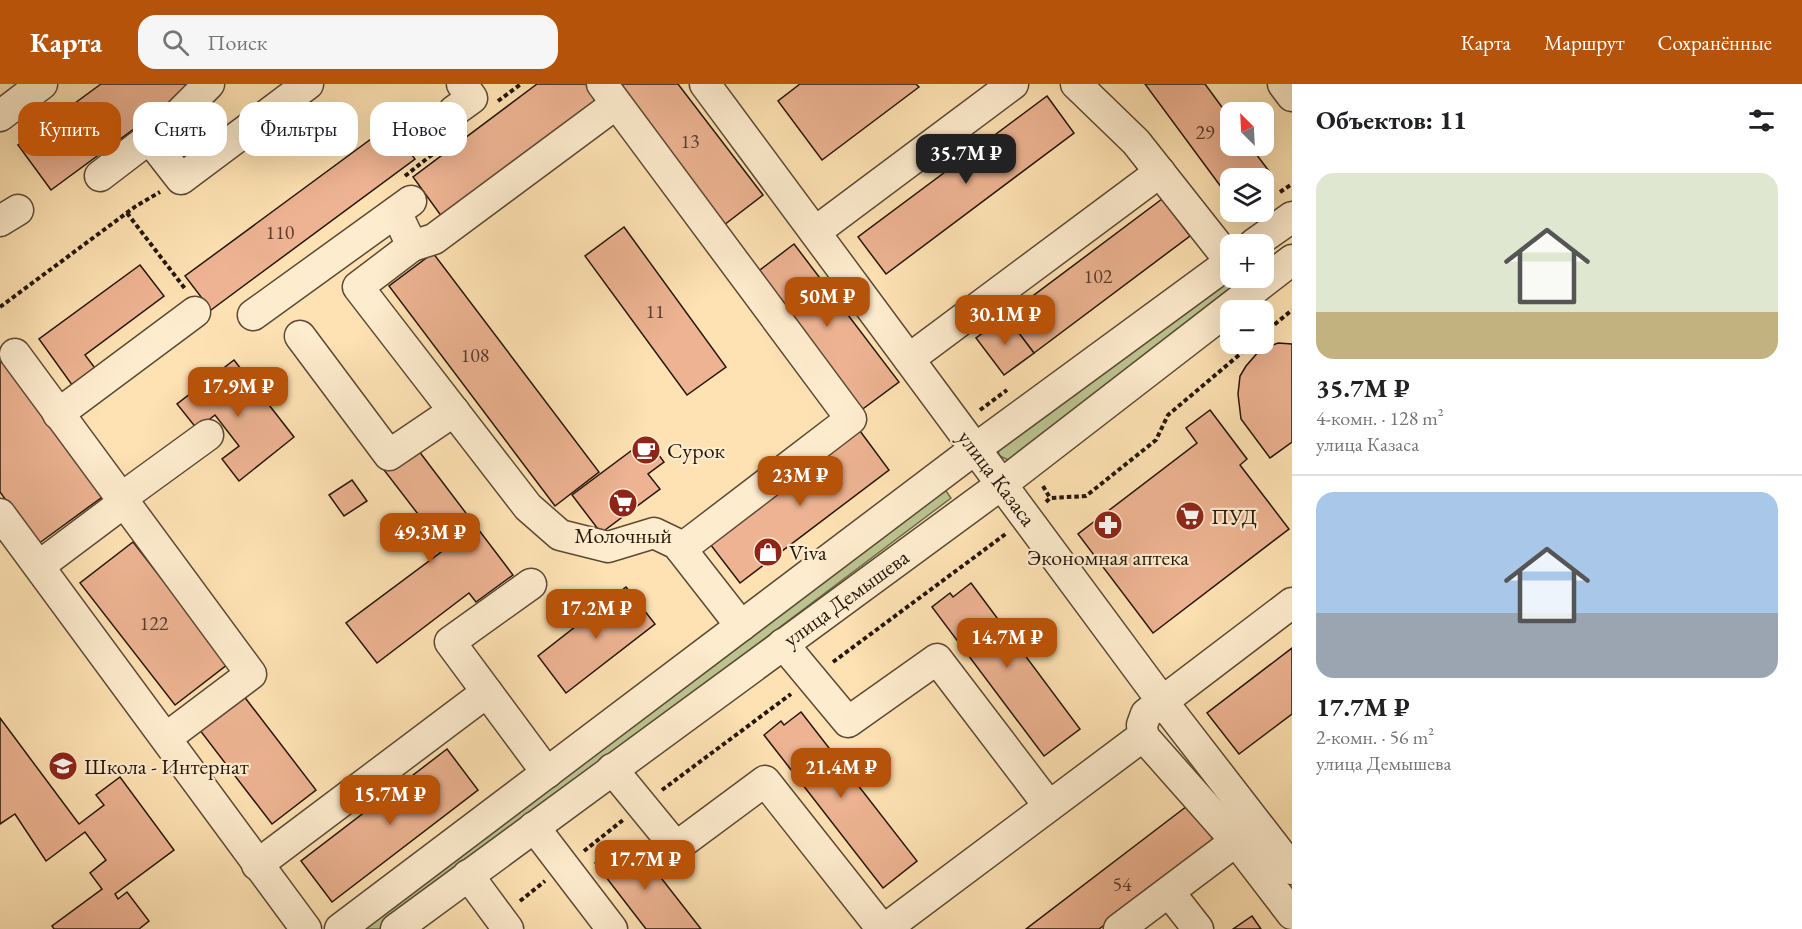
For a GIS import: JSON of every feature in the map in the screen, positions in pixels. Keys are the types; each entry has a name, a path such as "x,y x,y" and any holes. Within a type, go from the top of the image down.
{"street":[{"path":"0,116 42,84"},
{"path":"190,102 209,84"},
{"path":"163,156 181,179 308,84"},
{"name":"улица Казаса","path":"705,84 1162,701 1292,869"},
{"path":"814,232 1013,84"},
{"path":"1076,84 1136,142 1220,248"},
{"path":"1283,84 1292,96"},
{"path":"681,549 851,419 609,94 434,239 412,246 358,287 528,507 560,535 608,547 654,533 677,544 741,626"},
{"path":"100,176 133,150"},
{"path":"909,359 1160,172"},
{"path":"253,315 404,206 412,246"},
{"path":"1268,234 1292,217"},
{"name":"улица Демышева","path":"396,929 1002,484 1290,264"},
{"name":"улица Демышева","path":"340,929 975,449 1220,268"},
{"path":"58,414 195,312"},
{"path":"300,336 389,455 454,411"},
{"path":"15,354 251,674 166,738"},
{"path":"39,566 123,503 131,491 208,435"},
{"path":"0,514 166,738 257,866 306,929"},
{"path":"531,584 450,642 547,773"},
{"path":"1292,603 1146,714 1142,725 1143,736 1236,841 1292,914"},
{"path":"783,644 848,722 937,659 1049,806"},
{"path":"257,866 487,692"},
{"path":"612,769 676,847 765,781 884,929 1143,736"},
{"path":"534,827 612,929"},
{"path":"1119,929 1236,841"},
{"path":"468,874 504,923"},
{"path":"1169,892 1198,929"}],"path":[{"path":"404,206 404,178 460,132 458,98"},
{"path":"0,307 127,213 181,179"},
{"path":"127,213 184,286 195,312"},
{"path":"1274,325 1292,310"},
{"path":"504,923 564,866 811,678 1027,518 1050,498 1086,496 1156,440 1168,415 1240,354"},
{"path":"1042,485 1050,498"}],"green space":[{"path":"1220,285 1220,288 1234,288 1015,459 1008,460 1000,456 997,449"},
{"path":"944,488 951,498 380,929 359,929"}],"building":[{"path":"101,84 195,84 171,102 133,102 133,130 121,138 121,102 77,102"},
{"path":"537,84 590,84 600,97 442,217 413,177 441,156 467,156 467,136"},
{"path":"621,84 678,84 763,195 724,225 618,87"},
{"path":"800,84 916,84 919,87 822,160 778,101"},
{"path":"1145,84 1205,84 1220,104 1220,156 1258,156 1267,168 1220,168 1220,185"},
{"path":"1047,96 1074,133 886,274 858,237"},
{"path":"370,140 370,156 413,156 415,159 211,310 185,276 348,156 358,156 358,149"},
{"path":"26,156 97,156 51,190"},
{"path":"1162,199 1190,236 1034,353 1006,316"},
{"path":"624,227 726,367 687,395 585,256"},
{"path":"794,244 899,382 860,411 756,273"},
{"path":"433,253 599,472 555,506 389,286"},
{"path":"140,265 164,296 85,355 98,372 75,389 39,339"},
{"path":"1006,316 1034,353 1004,375 976,338"},
{"path":"1292,344 1292,442 1270,458 1241,419 1238,394 1240,376 1246,366 1256,354 1274,354 1274,345"},
{"path":"6,359 105,495 38,544 0,492 0,363"},
{"path":"234,360 294,437 239,481 222,459 239,446 215,415 197,429 177,404"},
{"name":"ПУД","path":"1210,410 1247,459 1240,465 1289,529 1153,633 1078,534 1197,443 1186,428"},
{"path":"860,431 889,470 740,583 710,544"},
{"path":"647,439 664,462 648,474 660,489 601,533 572,495"},
{"path":"415,446 513,575 476,602 469,593 377,663 346,623 445,549 384,470"},
{"path":"352,480 367,501 344,516 329,495"},
{"path":"133,542 228,664 175,705 80,583"},
{"path":"971,583 1080,729 1044,756 932,607 950,593 953,597"},
{"path":"626,587 655,624 566,693 538,656"},
{"path":"1292,648 1292,714 1239,754 1207,713"},
{"path":"243,695 316,790 272,824 199,729"},
{"path":"801,712 917,861 883,888 764,735 781,721 784,725"},
{"path":"0,718 79,824 104,805 96,795 120,777 174,850 115,894 118,899 127,892 149,921 139,929 54,929 52,926 102,889 90,873 106,860 85,832 46,861 15,814 0,824"},
{"path":"447,749 478,790 332,902 301,861"},
{"path":"1191,803 1218,839 1099,929 1026,929"},
{"path":"633,842 701,929 646,929 595,863 613,849 618,854"},
{"path":"1252,916 1261,929 1233,929"}],"place":[{"name":"Сурок","path":"646,450"},
{"name":"Молочный","path":"623,503"},
{"name":"ПУД","path":"1190,516"},
{"name":"Экономная аптека","path":"1108,525"},
{"name":"Viva","path":"768,552"},
{"name":"Школа - Интернат","path":"63,766"}]}
